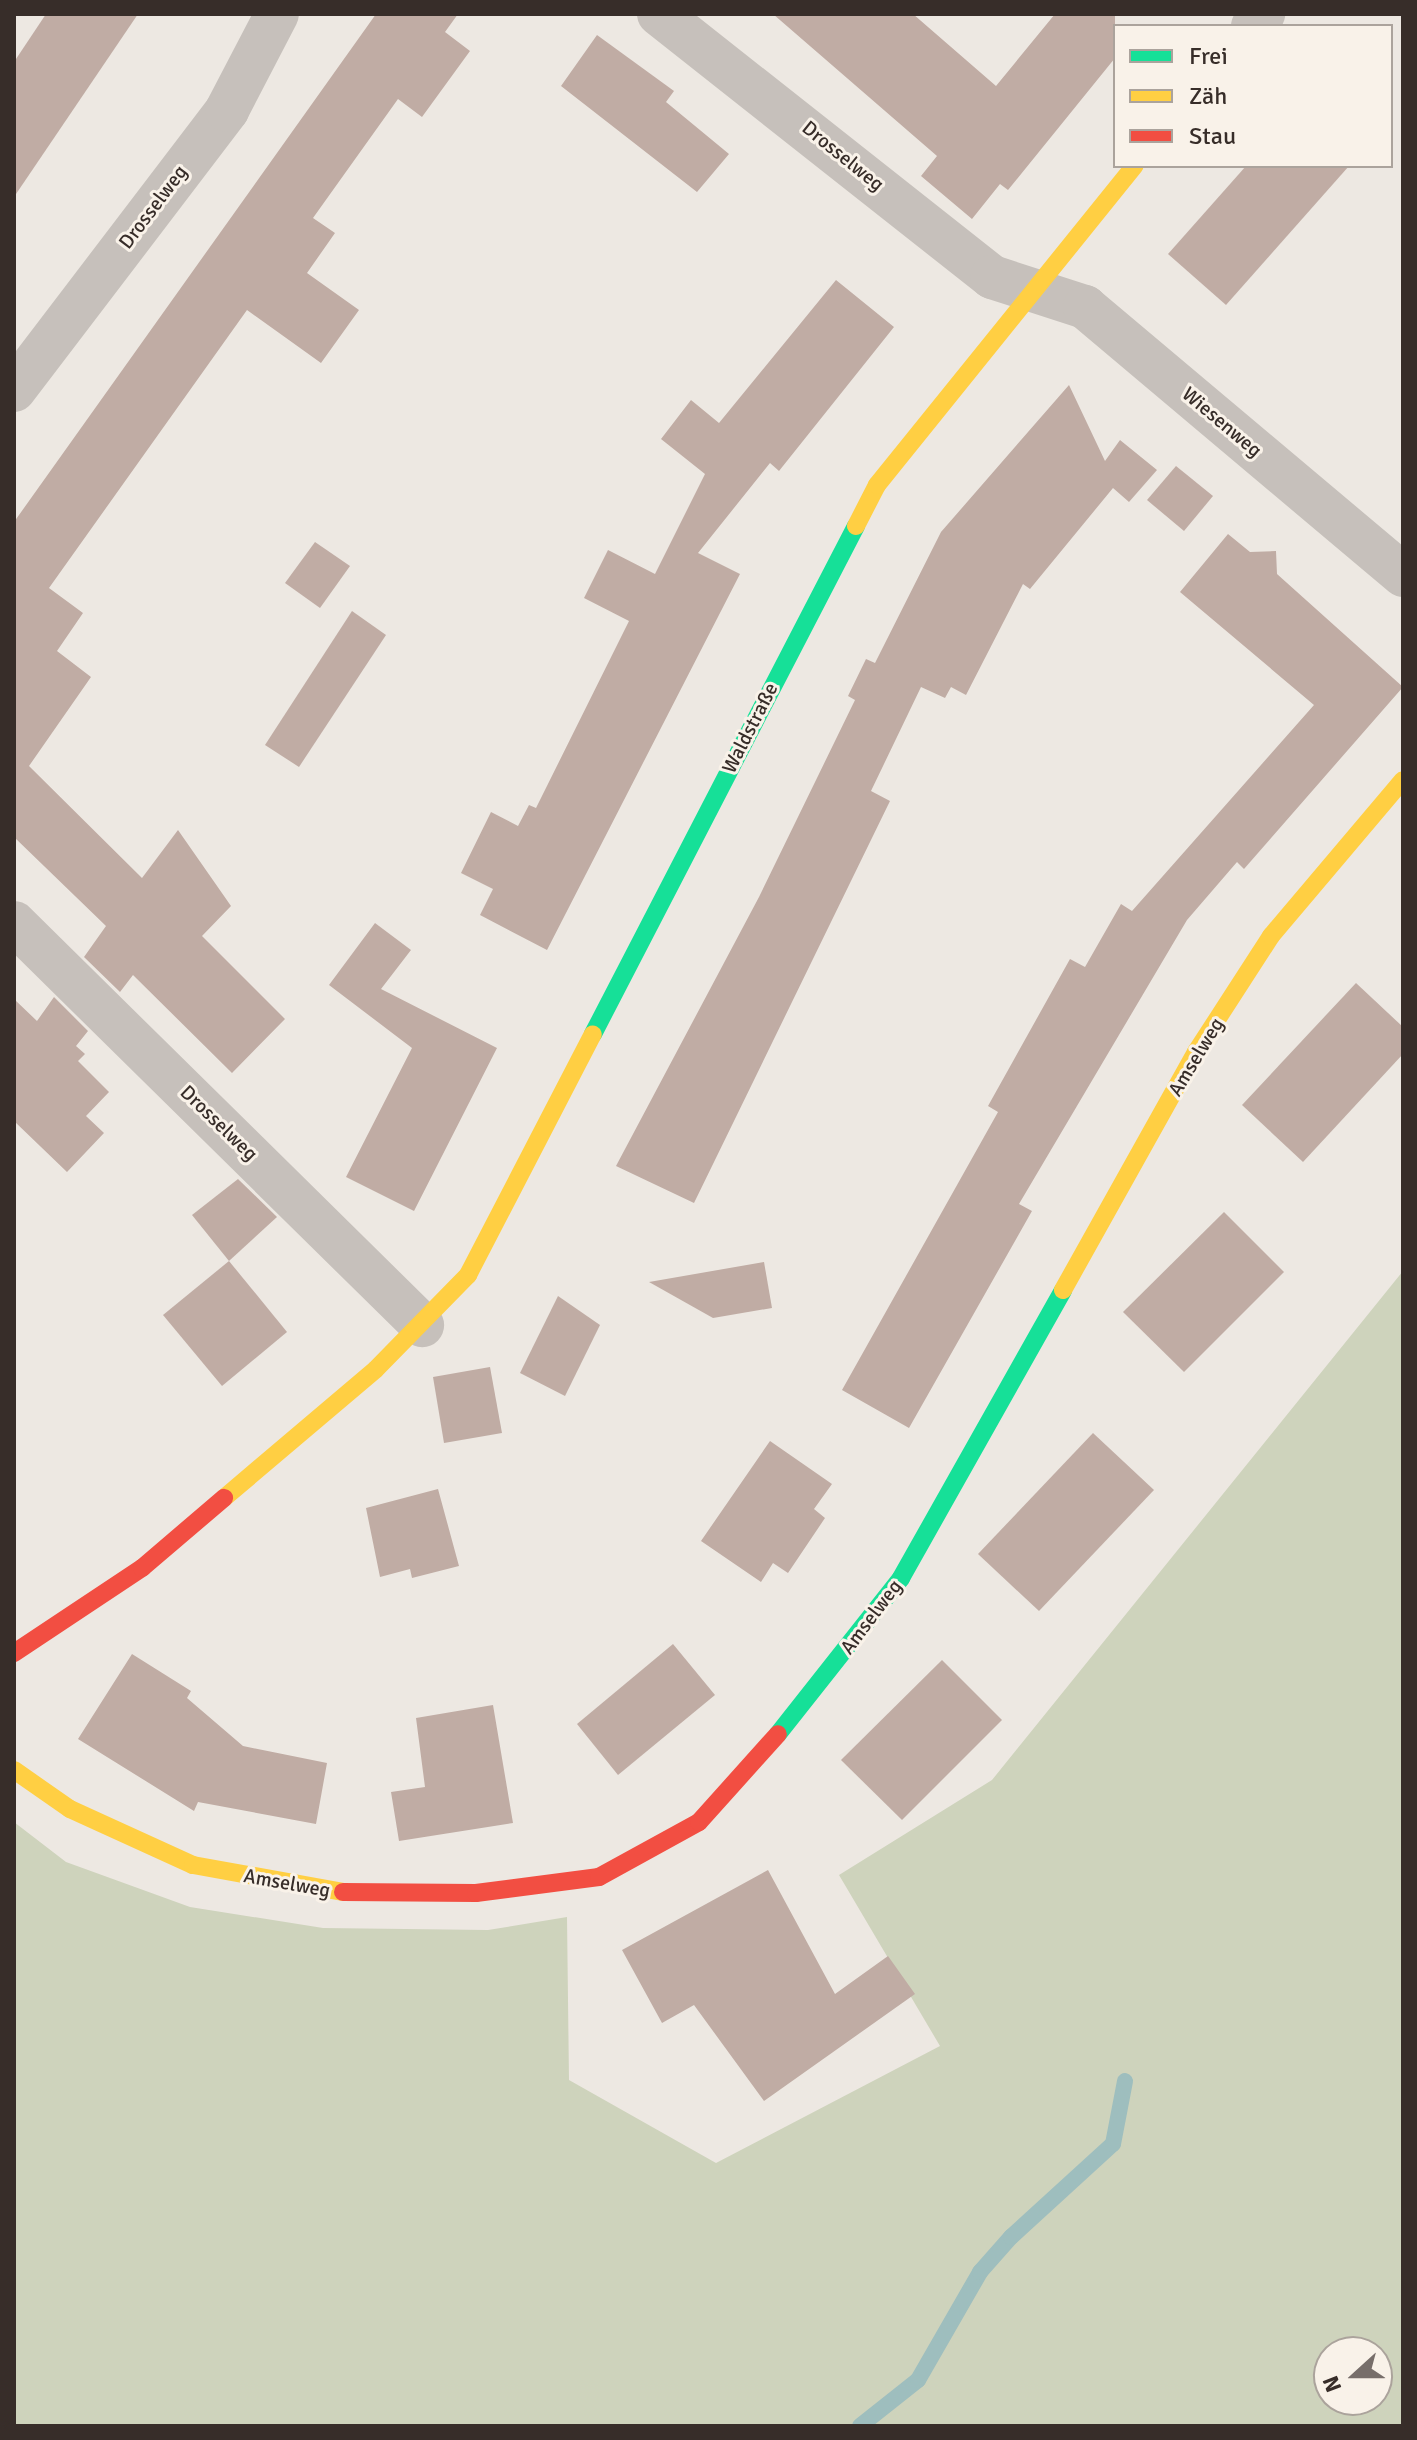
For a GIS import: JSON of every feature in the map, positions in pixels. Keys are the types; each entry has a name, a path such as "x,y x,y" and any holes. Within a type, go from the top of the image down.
{"street":[{"name":"Drosselweg","path":"14,390 227,110 277,14"},
{"name":"Drosselweg","path":"659,14 992,277 1031,287"},
{"name":"Waldstraße","path":"422,1325 487,1245 877,485 1031,287 1132,168"},
{"name":"Wiesenweg","path":"1031,287 1085,307 1403,575"},
{"name":"Amselweg","path":"14,1770 70,1809 193,1865 335,1892 476,1893 599,1877 699,1822 795,1715 901,1578 1196,1052 1271,936 1403,780"},
{"name":"Drosselweg","path":"14,923 422,1325"},
{"path":"14,1653 142,1568 422,1325"}],"green space":[{"path":"1403,1271 1403,2426 14,2426 14,1822 66,1862 190,1907 323,1928 488,1930 567,1917 569,2080 716,2163 940,2046 839,1875 992,1780"}],"building":[{"path":"46,14 138,14 14,197 14,62"},
{"path":"376,14 458,14 445,32 470,51 422,117 398,99 313,218 335,233 307,273 359,310 321,363 247,310 49,588 83,613 57,651 91,677 29,766 142,878 178,830 231,906 202,936 285,1019 232,1073 133,975 120,992 84,957 106,926 14,837 14,522"},
{"path":"773,14 913,14 996,86 1055,14 1115,14 1113,60 1008,190 1000,184 972,219 921,176 937,156"},
{"path":"597,35 674,91 666,102 729,154 697,192 561,86"},
{"path":"1244,168 1347,168 1226,305 1168,254"},
{"path":"836,280 894,327 779,471 770,463 698,553 740,574 547,950 480,915 493,889 461,873 491,812 518,826 529,805 536,808 629,621 584,598 608,550 655,574 705,474 661,439 691,400 719,423"},
{"path":"1069,385 1105,461 1120,440 1157,470 1129,502 1113,488 1030,589 1023,584 966,695 951,687 945,698 921,687 871,791 890,801 694,1203 616,1166 759,897 855,700 848,696 866,659 875,663 941,532"},
{"path":"1176,466 1213,496 1184,531 1147,500"},
{"path":"1228,534 1250,552 1276,551 1277,574 1403,687 1244,869 1237,862 1187,920 1019,1204 1032,1211 909,1428 842,1390 998,1112 988,1106 1070,959 1085,967 1121,904 1132,911 1314,705 1180,592"},
{"path":"315,542 350,566 320,608 285,583"},
{"path":"352,611 386,635 299,767 265,745"},
{"path":"375,923 411,950 381,989 497,1048 414,1211 346,1177 412,1048 329,985"},
{"path":"1356,983 1403,1027 1403,1054 1303,1162 1242,1105"},
{"path":"54,997 88,1031 76,1046 85,1054 78,1061 109,1092 86,1116 104,1133 67,1172 14,1121 14,999 37,1021"},
{"path":"238,1179 277,1217 229,1261 192,1215"},
{"path":"1224,1212 1284,1272 1184,1372 1123,1312"},
{"path":"229,1261 287,1332 222,1386 163,1315"},
{"path":"764,1262 772,1308 713,1318 649,1282"},
{"path":"558,1296 600,1325 565,1396 520,1373"},
{"path":"490,1367 502,1433 444,1443 433,1377"},
{"path":"1093,1433 1154,1490 1039,1611 978,1554"},
{"path":"770,1441 832,1484 814,1509 825,1518 788,1573 773,1563 761,1582 701,1541"},
{"path":"438,1489 459,1566 412,1578 410,1569 380,1577 366,1508"},
{"path":"673,1644 715,1695 618,1775 577,1724"},
{"path":"132,1654 191,1691 187,1698 243,1746 327,1763 316,1824 198,1802 194,1811 78,1739"},
{"path":"942,1660 1002,1720 902,1820 841,1760"},
{"path":"493,1705 513,1823 399,1841 391,1792 425,1787 416,1718"},
{"path":"768,1870 835,1994 888,1956 915,1994 764,2101 694,2005 662,2023 622,1950"}],"waterway":[{"path":"860,2426 918,2380 980,2272 1011,2237 1113,2144 1125,2081"}],"traffic: fast":[{"path":"593,1034 856,526"},
{"path":"778,1734 901,1578 1063,1290"}],"traffic: slow":[{"path":"856,526 877,485 1132,168"},
{"path":"1063,1290 1196,1052 1271,936 1403,780"},
{"path":"224,1498 376,1369 468,1275 593,1034"},
{"path":"14,1770 70,1809 193,1865 343,1892"}],"traffic: jam":[{"path":"14,1653 142,1568 224,1498"},
{"path":"343,1892 476,1893 599,1877 699,1822 778,1734"}]}
